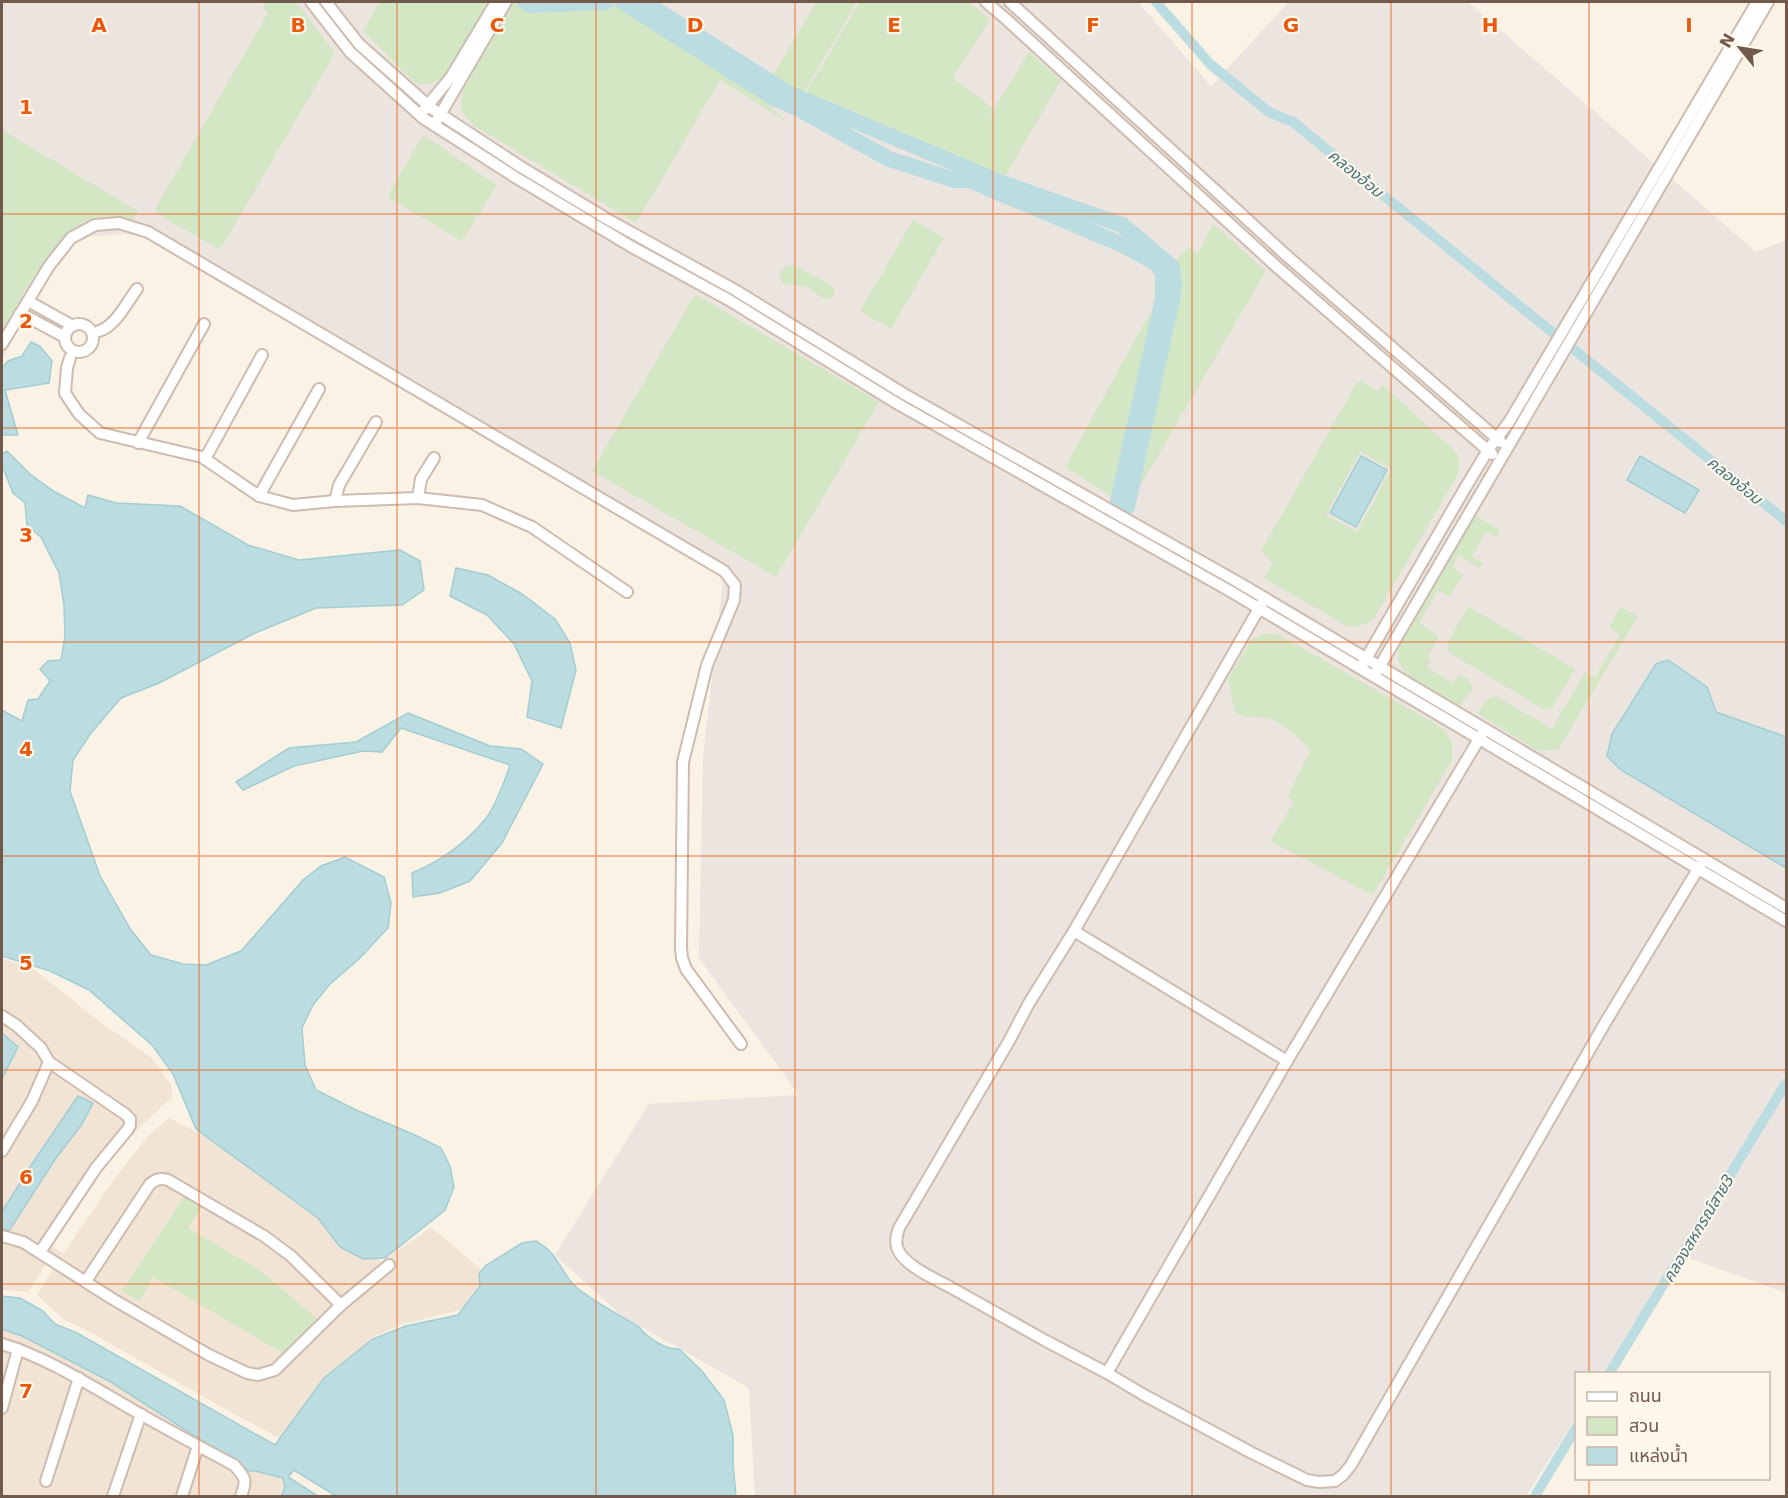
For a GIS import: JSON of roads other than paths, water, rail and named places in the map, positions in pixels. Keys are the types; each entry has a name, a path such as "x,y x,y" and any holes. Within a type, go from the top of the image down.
{"street":[{"path":"311,2 350,52 424,110 440,114 516,164 607,219 735,290 904,394 1262,603 1360,669 1377,671"},
{"path":"326,2 359,44 424,110 434,124 515,177 632,247 729,300 898,404 1366,658 1377,671 1482,734 1702,864 1786,908"},
{"path":"424,110 451,78 496,2"},
{"path":"434,124 507,2"},
{"path":"986,2 1277,267 1499,460"},
{"path":"1010,2 1287,256 1508,447"},
{"path":"1360,669 1488,450 1515,412 1757,2"},
{"path":"1377,671 1768,2"},
{"path":"2,344 49,266 71,238 95,225 119,223 148,232 724,571 735,585 734,600 707,665 683,762 681,958 686,969 741,1044"},
{"path":"93,333 105,329 113,322 137,289"},
{"path":"28,301 73,326"},
{"path":"20,313 67,347 81,353 89,348 93,333"},
{"path":"93,333 83,324 69,328 65,393 79,414 100,433 205,459 259,496 293,506 335,501 418,498 482,505 532,526 627,592"},
{"path":"138,443 204,324"},
{"path":"205,459 262,355"},
{"path":"259,496 319,389"},
{"path":"335,501 339,485 376,422"},
{"path":"418,498 421,479 434,458"},
{"path":"1262,603 1074,931 1029,1003 899,1228 896,1240 897,1250 908,1262 1046,1341 1242,1448 1307,1480 1328,1482 1335,1480 1343,1475 1351,1465 1600,1031 1702,864"},
{"path":"1107,1373 1287,1060 1482,734"},
{"path":"1702,864 1786,921"},
{"path":"1074,931 1287,1060"},
{"path":"2,1016 16,1025 41,1048 50,1062 130,1119 130,1125 123,1138 96,1168 40,1252"},
{"path":"2,1151 32,1101 50,1062"},
{"path":"86,1281 150,1184 162,1178 264,1236 291,1256 341,1305"},
{"path":"2,1236 23,1242 209,1354 247,1373 258,1375 275,1370 283,1364 341,1305 389,1265"},
{"path":"2,1344 18,1349 79,1378 234,1465 244,1476 245,1485 242,1497"},
{"path":"2,1408 18,1349"},
{"path":"46,1481 79,1378"},
{"path":"113,1497 141,1414"},
{"path":"182,1497 198,1446"}],"water":[{"path":"31,342 40,346 52,361 49,383 5,390 18,435 2,435 2,368 8,361 22,356"},
{"path":"7,451 31,475 55,492 85,508 88,495 116,503 180,506 248,545 299,560 400,550 420,561 424,590 402,605 316,608 255,633 159,683 121,698 91,733 73,760 70,791 100,876 131,930 151,955 183,964 206,965 241,951 303,880 321,866 345,857 384,877 391,903 388,928 358,960 329,985 313,1005 302,1028 305,1065 316,1090 441,1148 450,1166 454,1187 445,1210 385,1258 363,1259 340,1247 318,1218 196,1129 173,1074 153,1046 89,990 50,971 2,956 2,710 22,721 28,700 38,699 50,681 40,669 48,661 61,660 65,636 64,605 59,573 41,537 27,526 25,503 13,493 2,465 2,454"},
{"path":"1361,456 1387,470 1356,527 1330,513"},
{"path":"1640,456 1699,490 1685,513 1627,480"},
{"path":"456,568 488,575 522,594 555,619 570,643 576,670 561,728 527,717 532,681 514,644 487,615 450,596"},
{"path":"1668,660 1707,687 1716,712 1786,737 1786,868 1621,770 1607,756 1612,734 1656,664"},
{"path":"408,713 490,746 521,749 543,764 502,843 470,881 440,893 413,897 412,873 433,863 471,835 487,817 510,765 401,728 382,752 363,751 294,766 243,790 236,782 289,748 356,742"},
{"path":"2,1033 18,1047 2,1079"},
{"path":"78,1096 93,1103 82,1124 56,1158 9,1231 2,1229 2,1210"},
{"path":"536,1241 554,1256 567,1277 578,1288 639,1327 657,1342 668,1348 679,1349 702,1371 724,1400 733,1435 736,1496 336,1496 294,1470 288,1477 318,1496 282,1496 285,1486 283,1478 249,1471 111,1382 22,1336 2,1329 2,1296 20,1298 43,1311 55,1324 77,1333 275,1445 324,1378 373,1339 406,1326 458,1315 480,1286 479,1274 485,1266 522,1243"}],"waterway":[{"path":"525,2 531,5 606,2"},
{"path":"623,2 774,98 797,108 889,159 954,180 969,180 1125,246 1156,263 1163,273 1163,298 1118,501 1127,507 1172,299 1174,283 1172,267 1122,225 1002,183 786,92 644,2"},
{"name":"คลองอ้อม","path":"1156,2 1210,64 1269,112 1293,122 1563,341"},
{"name":"คลองอ้อม","path":"1572,348 1786,521"},
{"name":"คลองสหกรณ์สาย3","path":"1610,1372 1786,1083"},
{"name":"คลองสหกรณ์สาย3","path":"1535,1496 1575,1430"}]}
